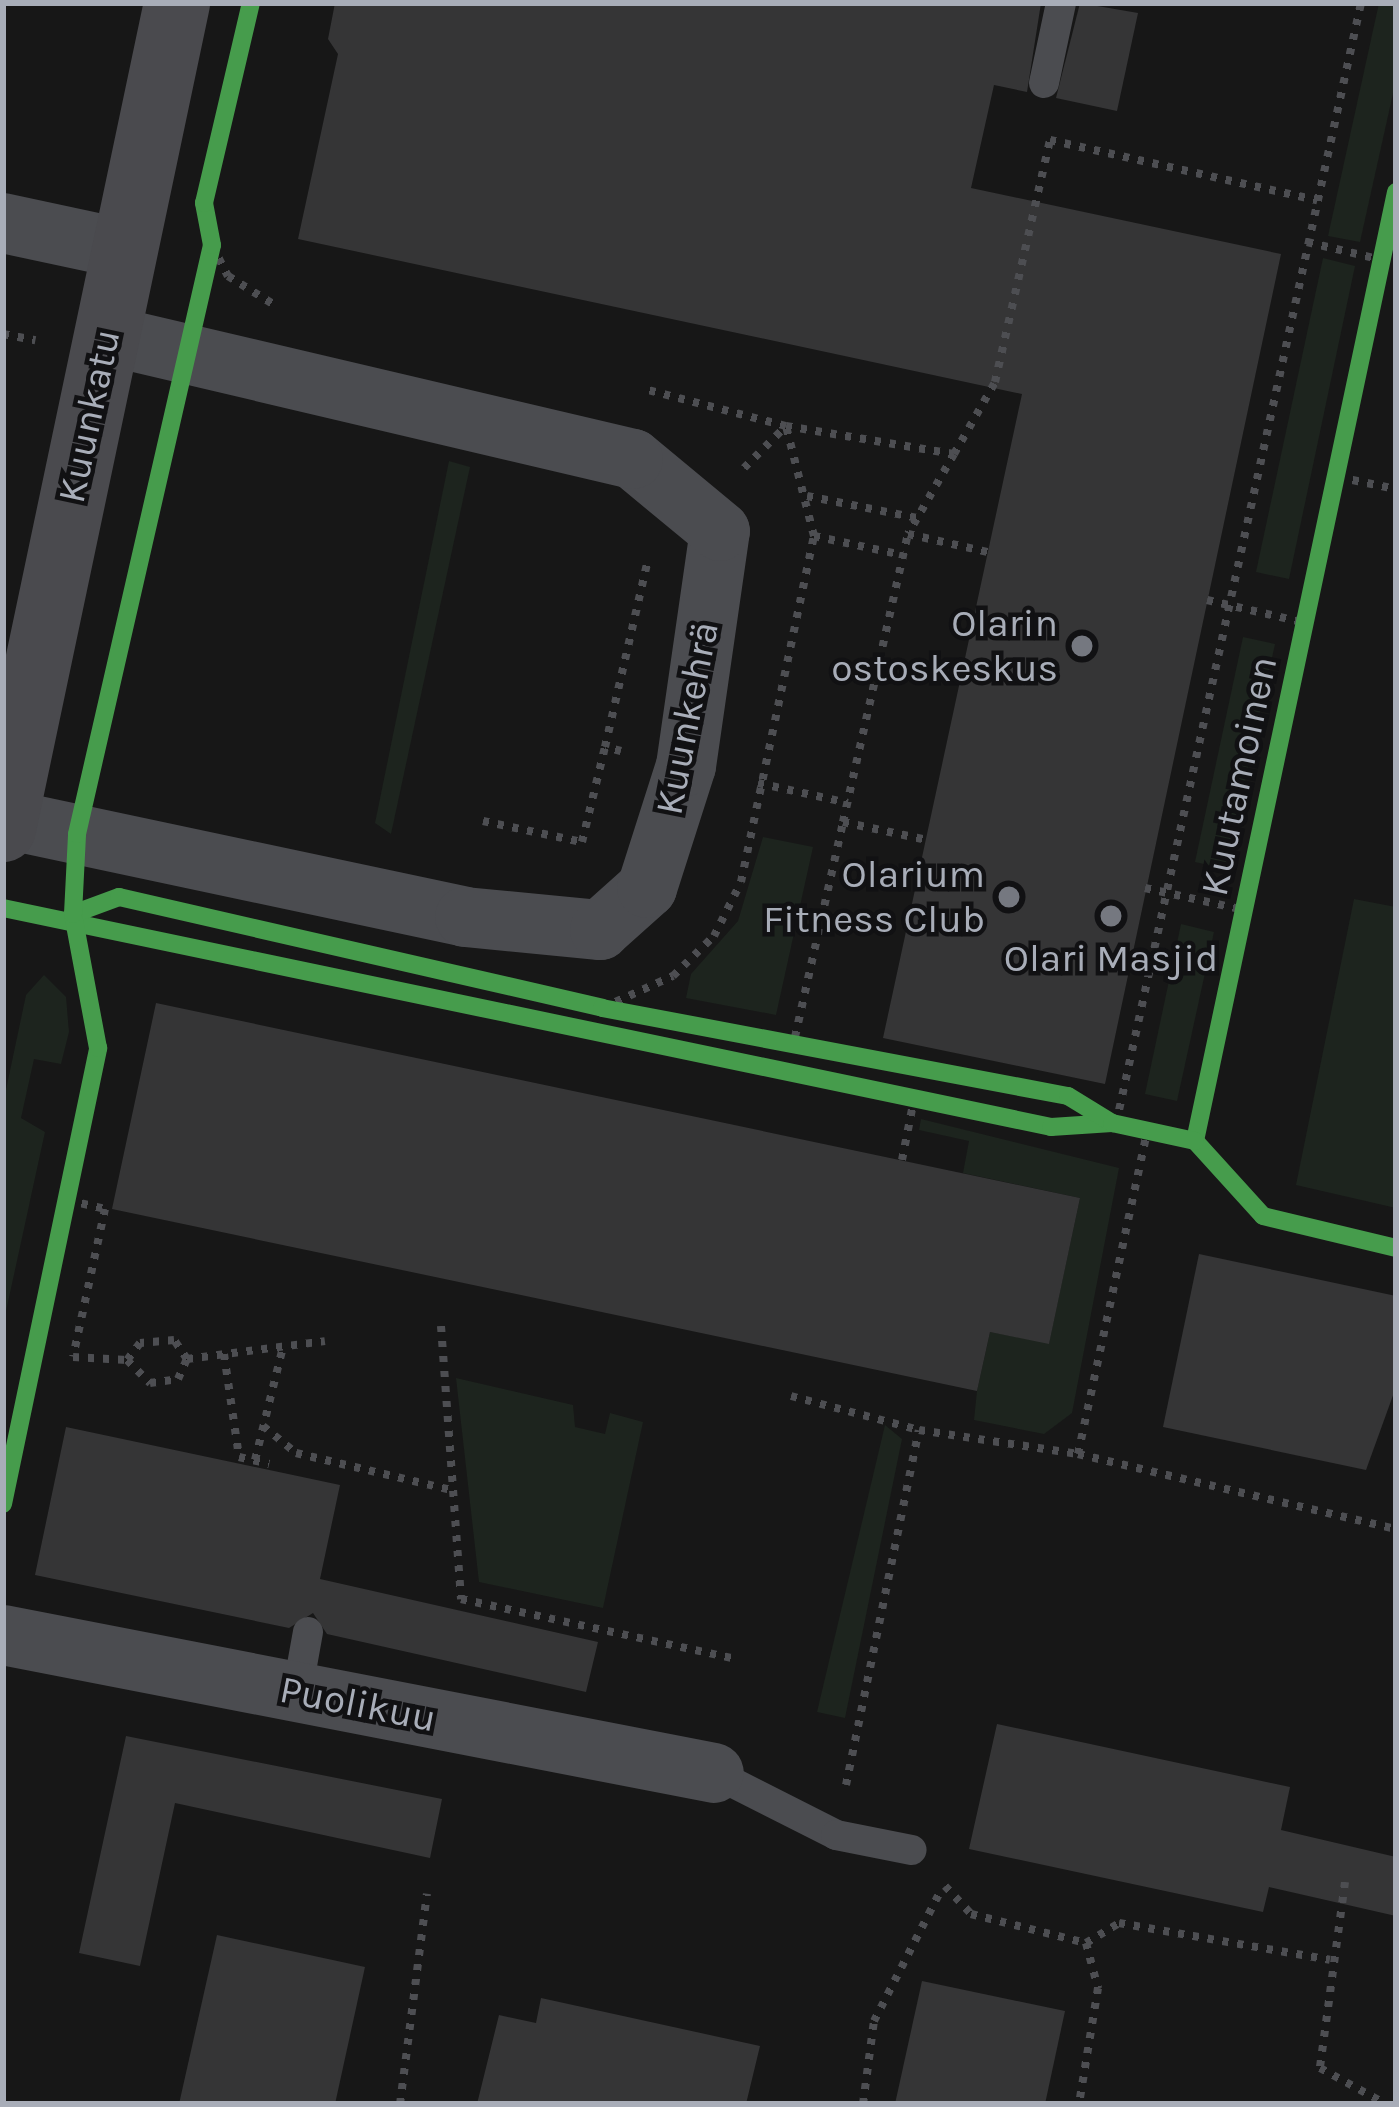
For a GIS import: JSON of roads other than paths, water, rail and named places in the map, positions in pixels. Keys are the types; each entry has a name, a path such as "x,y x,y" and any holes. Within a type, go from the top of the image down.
{"main road":[{"name":"Kuunkatu","path":"4,824 177,3"}],"street":[{"path":"3,223 124,249"},
{"name":"Kuunkehrä","path":"4,824 465,917 600,930 647,888 686,766 720,531 633,459 106,335"},
{"name":"Puolikuu","path":"3,1636 714,1773"}],"lane":[{"path":"1045,83 1061,3"},
{"path":"297,1693 308,1632"},
{"path":"714,1773 836,1835 912,1850"}],"place":[{"name":"Olarin ostoskeskus","path":"1082,646"},
{"name":"Olarium Fitness Club","path":"1009,897"},
{"name":"Olari Masjid","path":"1111,916"}]}
